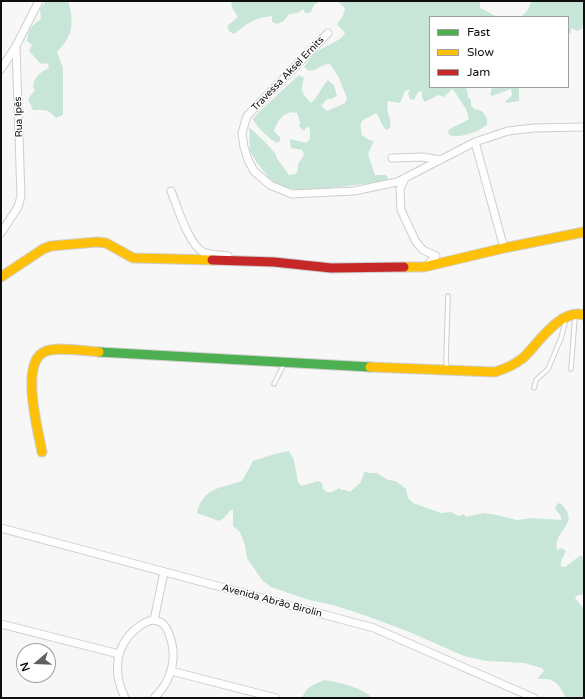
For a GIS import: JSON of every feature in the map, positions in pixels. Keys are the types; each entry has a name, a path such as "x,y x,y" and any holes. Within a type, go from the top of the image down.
{"street":[{"name":"Rua Ipês","path":"1,233 18,207 21,196 16,46 39,1"},
{"name":"Travessa Aksel Ernits","path":"328,33 247,116 242,133 248,160 254,171 270,185 292,194 354,191 397,182 475,142 508,131 534,128 584,127"},
{"path":"1,69 16,46"},
{"path":"475,142 504,248"},
{"path":"392,158 423,157 441,160"},
{"path":"405,178 400,189 401,210 416,242 423,250 436,256 424,267"},
{"path":"171,191 186,228 197,247 204,252 217,255 235,256 242,262"},
{"path":"1,277 43,248 97,242 106,243 133,258 274,262 331,268 424,267 504,248 584,232"},
{"path":"42,452 31,388 33,364 43,352 54,349 495,372 506,370 521,360 562,318 575,316"},
{"name":"Avenida Abrão Birolin","path":"1,528 374,628 534,698"},
{"path":"154,620 164,572"},
{"path":"125,698 120,688 117,675 119,654 124,642 133,632 146,622 154,620 165,626 170,638 173,658 171,671 166,683 154,698"},
{"path":"1,624 119,654"},
{"path":"171,671 276,698"}],"lane":[{"path":"448,296 446,360 448,370"},
{"path":"571,369 575,316"},
{"path":"534,388 536,380 548,368 561,338 575,316"},
{"path":"274,384 285,362"}],"green space":[{"path":"46,1 68,1 71,10 71,30 65,43 57,52 63,68 63,115 56,118 51,113 46,111 33,110 28,99 35,90 33,87 36,77 49,68 48,64 41,64 29,51 32,45 27,41 28,33 31,28 41,19 40,9"},
{"path":"231,1 320,1 314,5 310,13 305,13 303,9 298,13 289,14 284,21 277,24 272,22 272,16 260,18 234,34 229,31 227,26 238,17 232,8"},
{"path":"337,1 480,1 480,8 496,16 429,16 429,88 467,89 468,97 471,100 471,105 474,109 482,111 487,118 487,125 469,134 459,136 449,135 448,131 450,129 469,119 466,109 454,91 452,89 444,97 438,95 425,102 422,98 422,91 418,92 414,100 410,99 408,94 410,89 405,91 400,103 388,101 387,109 391,121 390,128 386,130 376,113 363,120 361,125 362,135 369,140 374,141 368,154 375,175 386,175 388,178 387,181 307,191 282,187 270,179 257,163 250,151 249,127 275,153 278,160 289,175 296,174 298,164 304,155 302,150 291,148 290,139 306,143 310,139 310,127 306,128 304,131 299,126 300,122 297,113 293,112 285,114 277,123 274,131 280,137 280,141 277,143 257,126 253,119 299,75 304,78 302,89 311,103 328,80 334,85 337,96 327,99 321,106 327,111 345,103 347,98 338,76 330,64 309,71 304,67 314,53 340,39 345,33 337,24 343,16 345,8"},
{"path":"531,1 584,1 584,19 582,29 577,31 571,28 571,33 569,34 569,16 522,16 528,10"},
{"path":"492,88 519,88 519,101 505,102 512,95 511,89 492,96 490,94"},
{"path":"289,451 294,460 298,482 301,486 318,481 322,483 323,489 327,492 332,492 339,488 350,492 360,483 365,471 369,473 377,473 388,480 396,481 406,489 408,498 413,503 441,513 451,512 459,516 464,514 466,517 483,513 517,520 532,518 561,520 561,517 555,508 557,504 560,503 569,516 568,522 557,543 557,550 562,548 566,551 561,561 561,566 565,567 581,555 584,559 584,594 576,596 575,598 584,609 584,698 566,698 561,688 552,680 537,679 544,671 542,668 524,663 487,661 464,656 407,631 367,616 333,605 309,600 271,587 262,580 247,558 245,545 240,532 233,526 233,509 219,521 197,513 203,498 208,494 214,490 242,481 253,461"},
{"path":"324,680 342,683 370,696 368,698 302,698 308,688"}],"traffic: fast":[{"path":"99,352 370,367"}],"traffic: slow":[{"path":"404,267 424,267 504,248 584,232"},
{"path":"1,277 43,249 51,246 97,242 106,243 133,258 212,260"},
{"path":"370,367 495,372 502,370 523,358 558,322 575,314 584,315"},
{"path":"42,452 32,398 33,370 37,359 44,352 55,349 99,352"}],"traffic: jam":[{"path":"212,260 274,262 331,268 404,267"}]}
